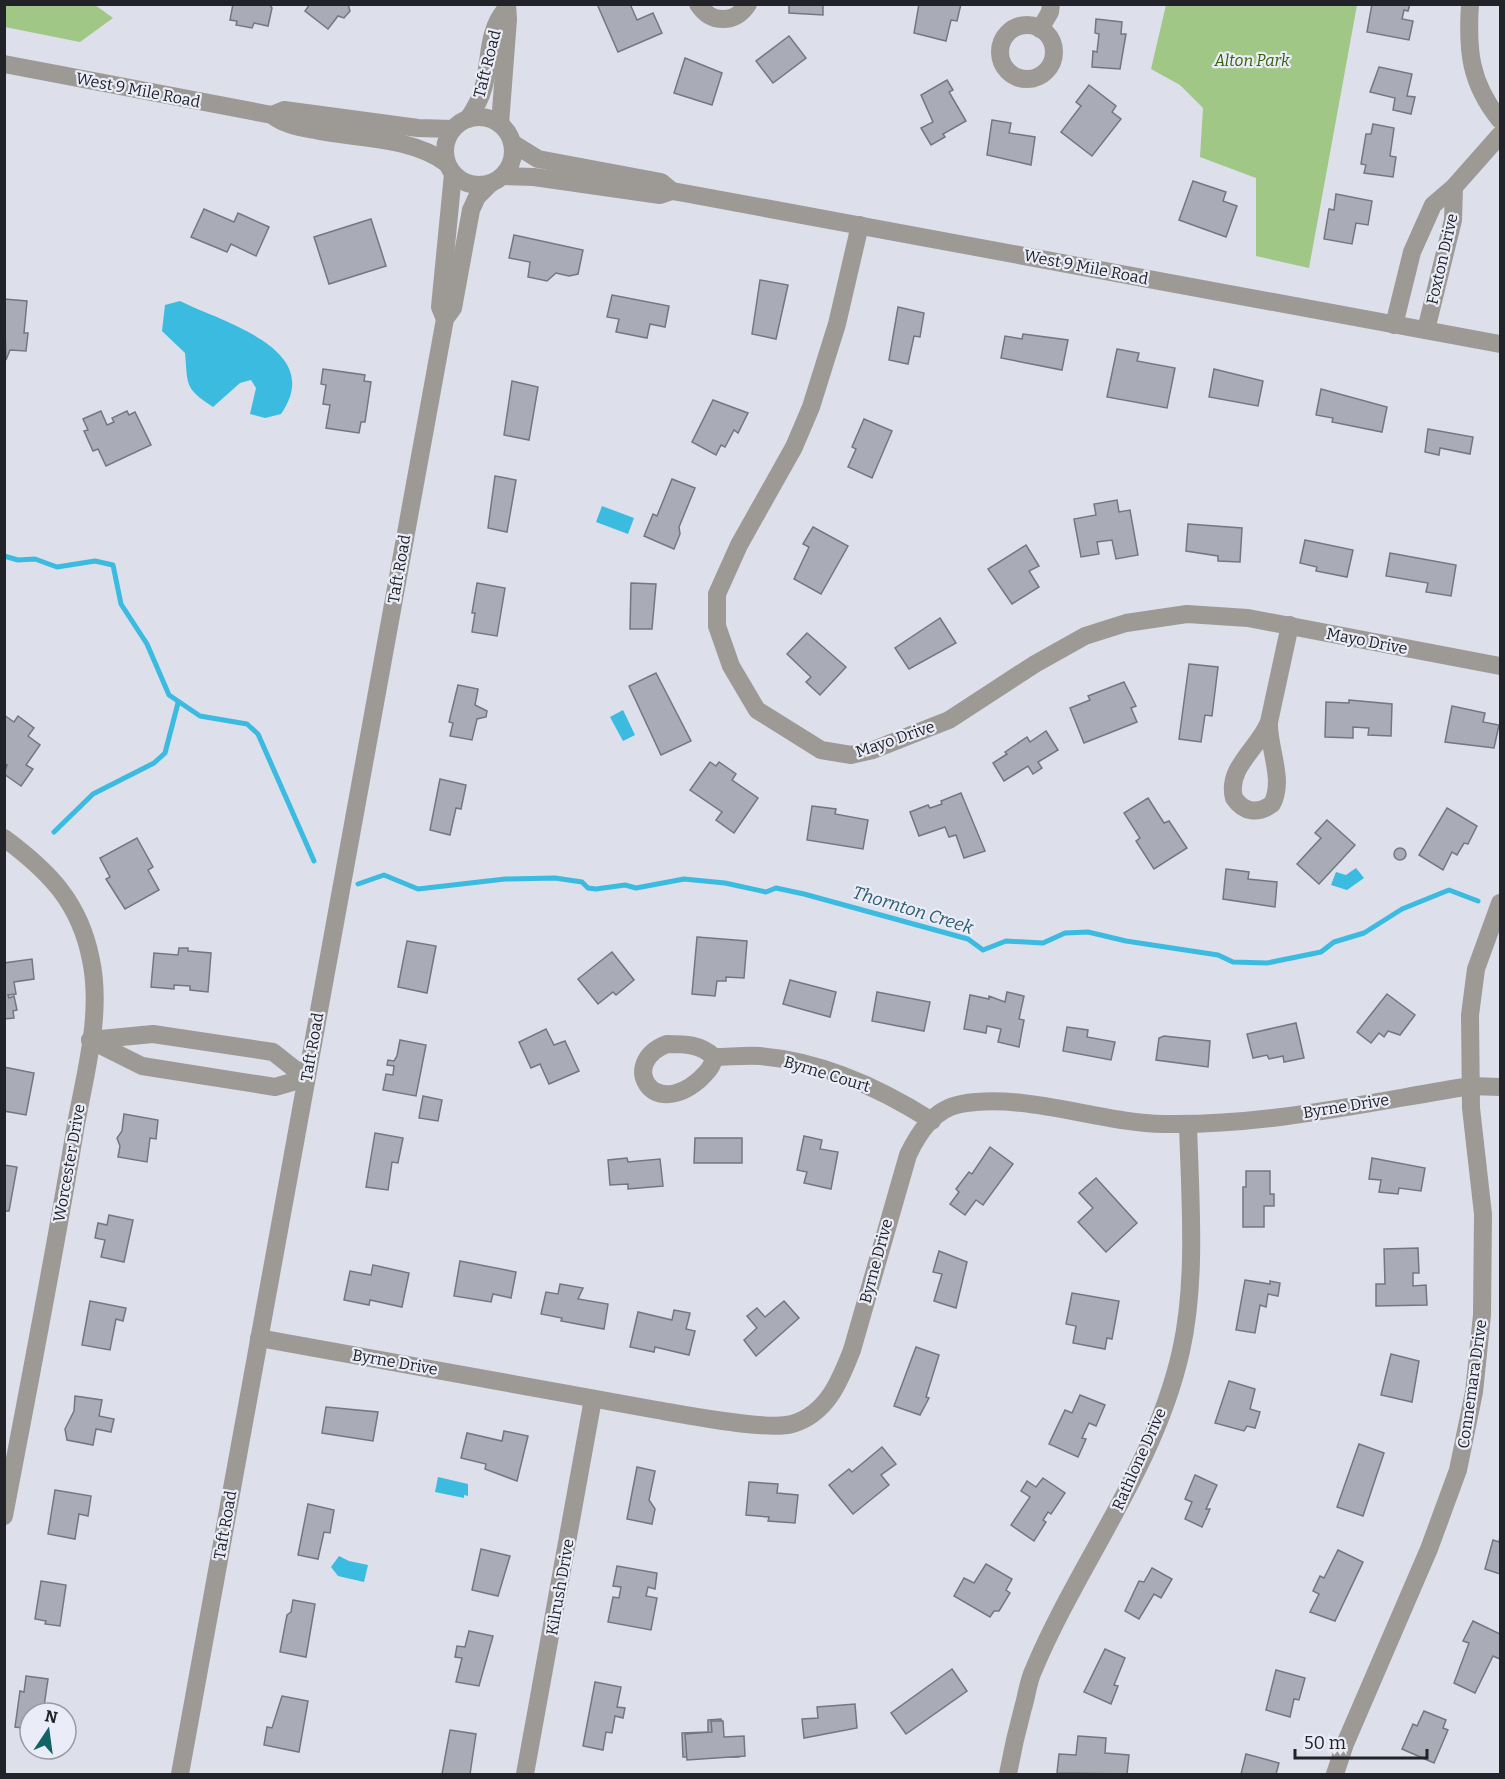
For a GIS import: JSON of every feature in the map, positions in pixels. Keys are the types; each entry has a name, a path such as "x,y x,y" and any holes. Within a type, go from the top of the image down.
{"street":[{"path":"698,4 709,16 727,19 743,11 748,4"},
{"path":"1040,29 1050,12 1051,4"},
{"path":"1470,4 1468,39 1472,67 1485,101 1500,120"},
{"name":"Taft Road","path":"500,124 507,7"},
{"name":"Taft Road","path":"460,124 483,88 488,55 498,18 507,7"},
{"name":"West 9 Mile Road","path":"4,64 272,115 283,124 346,137 415,145 433,153 449,168"},
{"name":"West 9 Mile Road","path":"272,115 284,110 418,128 460,124"},
{"path":"479,117 500,124 512,143 509,166 496,180 468,183 449,168 445,150 460,124 479,117"},
{"name":"Foxton Drive","path":"1394,325 1412,252 1433,205 1455,187 1500,135"},
{"name":"West 9 Mile Road","path":"512,143 538,159 661,182 672,191"},
{"name":"Taft Road","path":"445,319 440,307 449,168"},
{"name":"West 9 Mile Road","path":"496,180 534,177 660,195 672,191 1500,344"},
{"name":"Taft Road","path":"180,1774 445,319 453,309 471,210 477,197 496,180"},
{"name":"Foxton Drive","path":"1426,330 1453,220 1455,187"},
{"name":"Mayo Drive","path":"860,225 837,324 811,407 794,447 755,515 717,594 717,626 731,666 757,710 821,750 850,755 903,740 949,720 1035,664 1085,636 1126,623 1186,614 1240,617 1290,625 1500,666"},
{"path":"1269,722 1290,625"},
{"name":"Worcester Drive","path":"4,838 53,878 77,912 92,970 96,1001 4,1516"},
{"name":"Connemara Drive","path":"1335,1774 1354,1723 1429,1549 1458,1470 1474,1392 1482,1315 1483,1214 1471,1086 1470,1015 1476,969 1500,903"},
{"path":"90,1040 153,1034 273,1052 306,1078"},
{"path":"90,1040 141,1066 275,1087 306,1078"},
{"name":"Byrne Court","path":"714,1057 759,1056 789,1060 879,1091 932,1120"},
{"name":"Byrne Drive","path":"259,1338 592,1399 757,1424 790,1425 811,1416 829,1399 842,1375 852,1350 908,1155 920,1130 944,1109 961,1104 997,1101 1161,1124 1188,1124 1269,1118 1471,1086 1500,1088"},
{"name":"Rathlone Drive","path":"1008,1774 1016,1731 1033,1671 1072,1590 1109,1527 1154,1431 1181,1353 1186,1321 1190,1240 1188,1124"},
{"name":"Kilrush Drive","path":"525,1774 592,1399"}],"green space":[{"path":"4,5 95,5 113,18 80,42 5,27"},
{"name":"Alton Park","path":"1166,5 1357,5 1309,268 1256,256 1256,178 1200,157 1203,108 1180,85 1151,69"}],"water":[{"path":"180,301 243,329 264,341 280,355 290,372 291,391 281,414 265,418 250,414 256,388 251,380 240,383 213,407 192,390 189,385 185,353 162,331 165,305"},
{"path":"602,506 634,518 628,534 596,522"},
{"path":"623,710 635,735 623,741 610,717"},
{"path":"1356,868 1364,878 1347,890 1331,885 1336,872 1346,875"},
{"path":"438,1477 468,1484 468,1496 464,1495 464,1498 435,1492"},
{"path":"339,1556 349,1561 368,1565 364,1582 338,1576 331,1567"}],"building":[{"path":"233,4 269,4 272,8 268,26 254,23 252,28 236,25 237,21 230,20"},
{"path":"310,4 348,4 350,11 344,18 338,16 328,29 305,11"},
{"path":"597,4 630,4 637,20 653,13 662,33 618,52"},
{"path":"789,4 823,4 823,15 789,13"},
{"path":"919,4 961,4 957,21 951,20 946,41 914,33"},
{"path":"1372,4 1410,4 1408,11 1404,10 1402,19 1413,21 1409,40 1367,32"},
{"path":"1096,19 1122,22 1121,34 1126,34 1120,69 1092,67 1093,51 1097,52 1099,34 1095,33"},
{"path":"789,36 806,58 773,83 756,61"},
{"path":"685,58 722,73 712,105 674,93"},
{"path":"1379,67 1412,74 1407,96 1415,97 1411,114 1393,110 1395,98 1370,92"},
{"path":"947,80 953,90 949,92 966,121 943,134 945,137 931,145 921,128 933,122 921,95"},
{"path":"1089,85 1116,106 1112,112 1121,119 1092,156 1061,132 1081,106 1076,102"},
{"path":"992,120 1011,123 1009,133 1035,137 1031,165 987,155"},
{"path":"1373,124 1394,128 1390,156 1396,157 1393,177 1364,173 1366,165 1361,164 1366,134 1371,134"},
{"path":"1193,181 1226,192 1223,201 1237,206 1226,237 1179,220"},
{"path":"1336,194 1372,201 1368,225 1356,223 1352,244 1324,239 1329,209 1334,210"},
{"path":"204,209 234,222 238,213 269,227 256,256 231,244 227,252 191,237"},
{"path":"371,219 386,266 329,284 314,237"},
{"path":"514,235 583,250 578,274 569,276 556,273 547,281 528,277 530,262 509,258"},
{"path":"760,280 788,285 776,339 752,334"},
{"path":"612,295 669,306 665,327 650,324 647,338 616,332 619,319 607,317"},
{"path":"4,299 27,301 24,333 28,333 26,351 10,350 6,360"},
{"path":"898,307 924,313 920,337 914,336 908,364 889,360"},
{"path":"1023,334 1068,340 1062,370 1001,358 1005,336 1022,339"},
{"path":"1117,349 1139,353 1137,361 1175,368 1167,408 1107,397"},
{"path":"323,369 365,375 364,381 371,382 365,422 361,422 359,433 326,428 330,405 323,404 326,385 321,384"},
{"path":"1214,369 1263,381 1258,406 1209,397"},
{"path":"512,381 538,387 529,440 504,435"},
{"path":"1321,389 1387,407 1382,432 1332,422 1333,418 1316,415"},
{"path":"713,400 748,413 738,433 734,430 725,447 721,445 716,455 692,442"},
{"path":"101,411 107,425 114,422 112,418 127,411 129,415 135,412 151,445 106,466 98,449 93,451 84,431 88,430 83,419"},
{"path":"864,419 892,431 872,478 848,467 856,449 852,447"},
{"path":"1428,429 1473,437 1470,454 1440,448 1439,455 1425,452"},
{"path":"495,476 516,480 507,532 488,528"},
{"path":"672,479 695,488 679,527 680,534 674,549 644,536 653,514 657,516"},
{"path":"1117,500 1119,512 1130,510 1138,555 1116,559 1112,540 1097,542 1099,554 1081,557 1074,519 1096,515 1094,504"},
{"path":"1188,524 1242,528 1240,562 1218,561 1218,556 1186,551"},
{"path":"813,527 848,546 821,594 794,579 809,547 803,544"},
{"path":"1305,540 1353,550 1347,577 1316,571 1317,567 1300,563"},
{"path":"1026,545 1039,566 1029,571 1039,587 1012,604 988,569"},
{"path":"1390,553 1456,565 1451,596 1426,592 1428,583 1386,576"},
{"path":"477,583 505,588 497,636 472,632 475,613 472,613"},
{"path":"631,583 656,584 652,629 630,629"},
{"path":"940,618 956,643 909,669 895,648"},
{"path":"807,633 846,667 820,695 806,682 811,677 787,654"},
{"path":"1189,664 1218,667 1212,716 1205,715 1201,742 1179,739"},
{"path":"656,673 691,741 661,755 629,686"},
{"path":"1124,682 1136,706 1131,708 1137,722 1084,743 1070,708 1090,700 1088,696"},
{"path":"458,685 478,689 475,705 487,711 486,717 477,719 472,740 450,736 453,723 449,722"},
{"path":"1349,700 1392,704 1391,736 1368,735 1369,728 1353,727 1353,738 1325,737 1326,702 1349,703"},
{"path":"1452,706 1485,713 1483,722 1499,725 1494,748 1445,742"},
{"path":"4,715 14,722 18,716 34,728 28,736 40,745 26,765 33,769 21,786 4,774 7,765 4,763"},
{"path":"1046,731 1058,750 1038,762 1042,768 1033,774 1028,766 1004,781 993,763 1027,737 1030,742"},
{"path":"710,762 716,766 719,762 736,774 732,780 758,798 734,833 716,820 722,812 690,790"},
{"path":"440,779 466,785 461,809 456,808 450,835 430,830"},
{"path":"961,793 985,851 964,858 956,835 949,837 945,827 919,836 910,812 928,805 930,808 942,804 941,801"},
{"path":"1148,798 1164,823 1169,821 1187,848 1154,869 1136,841 1140,838 1124,813"},
{"path":"812,806 836,809 835,814 868,820 863,849 807,840"},
{"path":"1447,808 1477,826 1468,844 1464,843 1457,855 1452,852 1443,870 1419,855"},
{"path":"1327,820 1355,845 1319,884 1297,864 1321,838 1315,833"},
{"path":"137,838 153,867 148,870 159,890 125,909 106,879 110,877 100,858"},
{"path":"1402,848 1406,854 1402,860 1398,860 1394,852"},
{"path":"1226,869 1249,872 1248,879 1277,882 1275,907 1223,899"},
{"path":"697,937 747,941 744,978 726,977 726,981 717,981 715,996 692,994"},
{"path":"407,941 436,946 427,993 398,987"},
{"path":"179,948 211,953 208,992 190,990 190,986 174,985 174,989 151,987 154,953 178,955"},
{"path":"612,952 634,980 616,995 613,992 598,1004 578,979"},
{"path":"32,959 34,979 14,982 16,994 8,995 9,998 14,996 17,1010 13,1011 14,1018 4,1019 4,963"},
{"path":"790,980 836,992 830,1017 783,1004"},
{"path":"877,992 930,1002 924,1031 872,1021"},
{"path":"1007,992 1024,996 1019,1019 1024,1020 1019,1047 998,1042 1001,1029 987,1026 986,1033 964,1029 970,995 989,999 989,996 1005,1002"},
{"path":"1387,994 1415,1015 1400,1035 1388,1031 1384,1037 1379,1033 1371,1043 1357,1032"},
{"path":"1296,1023 1304,1058 1284,1062 1283,1056 1269,1059 1267,1055 1253,1058 1247,1034"},
{"path":"1067,1027 1088,1030 1087,1037 1115,1042 1111,1060 1063,1051"},
{"path":"546,1029 554,1045 565,1041 579,1071 549,1084 540,1064 531,1068 519,1042"},
{"path":"1164,1036 1210,1041 1208,1067 1156,1060 1159,1038"},
{"path":"400,1040 426,1045 416,1096 383,1090 386,1074 393,1075 394,1066 387,1065 388,1060 394,1061 397,1056"},
{"path":"4,1067 34,1073 26,1115 4,1111"},
{"path":"423,1096 442,1100 438,1121 419,1118"},
{"path":"124,1114 158,1120 156,1139 150,1138 147,1162 118,1157 120,1146 117,1138 122,1131"},
{"path":"375,1133 403,1138 398,1163 392,1162 388,1190 366,1187"},
{"path":"804,1136 822,1140 820,1149 838,1152 831,1189 804,1183 807,1172 797,1170"},
{"path":"695,1138 742,1138 742,1163 694,1163"},
{"path":"990,1147 1013,1164 983,1205 976,1200 965,1215 950,1204 959,1192 956,1189 969,1172 972,1174"},
{"path":"627,1158 628,1162 660,1159 663,1186 628,1189 628,1184 610,1185 608,1160"},
{"path":"1372,1158 1425,1168 1421,1191 1399,1188 1398,1194 1379,1192 1381,1180 1369,1179"},
{"path":"4,1165 17,1167 9,1211 4,1211"},
{"path":"1246,1171 1270,1171 1270,1194 1274,1194 1274,1206 1264,1206 1264,1227 1243,1227 1243,1187 1246,1187"},
{"path":"1096,1178 1137,1223 1106,1252 1078,1222 1093,1208 1079,1193"},
{"path":"109,1215 133,1220 124,1262 101,1257 105,1240 95,1238 98,1223 107,1225"},
{"path":"1418,1248 1419,1273 1413,1273 1413,1286 1426,1285 1427,1305 1376,1306 1376,1284 1385,1284 1384,1249"},
{"path":"939,1251 967,1262 956,1308 934,1301 942,1274 933,1272"},
{"path":"460,1261 516,1272 511,1298 493,1294 491,1302 454,1296"},
{"path":"373,1265 409,1273 402,1307 370,1300 369,1305 344,1300 350,1271 371,1275"},
{"path":"1245,1280 1270,1284 1270,1281 1280,1283 1278,1296 1268,1294 1266,1307 1260,1305 1255,1333 1236,1330"},
{"path":"560,1284 583,1288 578,1299 608,1304 604,1329 561,1321 562,1318 541,1314 546,1292 558,1294"},
{"path":"1072,1293 1119,1301 1112,1339 1107,1338 1105,1349 1073,1343 1076,1326 1066,1324"},
{"path":"90,1301 126,1308 123,1321 116,1319 110,1350 82,1345"},
{"path":"784,1301 799,1318 756,1356 744,1340 757,1328 747,1316 757,1308 765,1317"},
{"path":"674,1310 690,1313 686,1329 695,1331 689,1355 655,1347 654,1352 630,1347 638,1312 672,1320"},
{"path":"916,1347 939,1355 926,1397 929,1398 920,1415 894,1406"},
{"path":"1391,1354 1419,1361 1412,1402 1381,1395"},
{"path":"1229,1381 1255,1389 1250,1409 1260,1412 1255,1428 1247,1426 1244,1431 1215,1423"},
{"path":"1080,1395 1105,1405 1096,1426 1089,1423 1082,1438 1086,1439 1078,1457 1049,1444 1065,1410 1072,1413"},
{"path":"75,1396 102,1400 99,1416 114,1419 111,1432 96,1429 93,1445 67,1440 65,1429 74,1411"},
{"path":"326,1407 378,1412 373,1441 322,1433"},
{"path":"504,1431 528,1436 517,1481 485,1469 486,1464 461,1458 467,1433 502,1441"},
{"path":"1359,1444 1384,1453 1363,1516 1337,1507"},
{"path":"882,1447 896,1464 881,1475 889,1485 853,1514 829,1485 849,1469 852,1472"},
{"path":"637,1467 655,1471 649,1500 655,1509 652,1524 627,1519"},
{"path":"1195,1475 1217,1485 1206,1509 1210,1509 1202,1527 1185,1519 1192,1502 1185,1499"},
{"path":"1043,1478 1065,1493 1051,1514 1048,1512 1043,1520 1046,1522 1034,1541 1011,1525 1030,1497 1021,1491 1027,1481 1036,1487"},
{"path":"749,1482 778,1484 777,1493 798,1495 795,1523 768,1521 769,1517 746,1515"},
{"path":"55,1490 91,1496 88,1516 79,1514 75,1539 48,1534"},
{"path":"308,1504 334,1510 330,1533 324,1532 318,1559 298,1555"},
{"path":"1500,1537 1500,1574 1485,1569 1493,1540 1499,1542"},
{"path":"481,1549 510,1556 498,1596 472,1590"},
{"path":"1338,1550 1363,1562 1335,1621 1310,1612 1319,1594 1313,1591 1320,1576 1324,1578"},
{"path":"986,1564 1012,1579 1006,1590 1010,1593 999,1611 994,1611 990,1617 954,1596 964,1578 974,1583"},
{"path":"617,1566 657,1573 655,1589 648,1587 646,1596 657,1598 651,1630 608,1622 613,1597 619,1598 621,1587 613,1586"},
{"path":"1152,1568 1172,1579 1161,1598 1154,1594 1139,1619 1125,1611 1139,1581 1144,1582"},
{"path":"41,1581 66,1585 60,1626 45,1624 46,1621 35,1619"},
{"path":"293,1600 315,1604 306,1657 280,1652 287,1615 291,1612"},
{"path":"1473,1621 1500,1634 1500,1659 1493,1656 1475,1693 1454,1683 1469,1643 1463,1641"},
{"path":"469,1631 493,1636 479,1686 456,1682 462,1658 455,1657 457,1646 465,1647"},
{"path":"1105,1649 1125,1658 1114,1685 1118,1686 1111,1704 1084,1692"},
{"path":"952,1669 967,1691 906,1734 891,1713"},
{"path":"1276,1670 1305,1678 1299,1700 1294,1699 1290,1717 1266,1710"},
{"path":"26,1676 48,1679 45,1701 19,1701 20,1691 24,1692"},
{"path":"595,1682 621,1687 617,1707 625,1708 623,1718 615,1716 612,1733 606,1732 603,1750 583,1746"},
{"path":"282,1696 308,1701 299,1752 264,1745 267,1727 272,1728"},
{"path":"855,1704 857,1728 804,1738 802,1719 818,1718 817,1707"},
{"path":"18,1705 18,1727 15,1727"},
{"path":"1424,1711 1446,1720 1443,1728 1448,1730 1434,1763 1402,1749 1413,1724 1417,1726"},
{"path":"721,1719 722,1738 738,1738 739,1757 683,1757 682,1733 708,1732 708,1720"},
{"path":"711,1721 723,1721 724,1737 744,1736 745,1756 687,1760 685,1734 712,1732"},
{"path":"450,1730 476,1734 470,1774 442,1774"},
{"path":"1078,1736 1106,1738 1105,1753 1129,1755 1127,1774 1057,1773 1059,1754 1076,1755"},
{"path":"1246,1754 1279,1763 1276,1774 1241,1774"}],"waterway":[{"name":"Thornton Creek","path":"4,556 18,560 35,559 57,567 95,561 113,565 121,604 147,644 169,695 200,716 247,724 258,734 314,861"},
{"path":"54,832 93,794 154,763 165,753 178,703"},
{"name":"Thornton Creek","path":"358,884 384,875 418,889 505,879 555,878 582,882 588,888 596,889 625,885 636,888 684,879 725,883 766,892 776,888 804,894 968,939 983,950 1006,941 1043,943 1065,933 1088,932 1126,941 1218,955 1233,962 1267,963 1321,952 1334,942 1364,933 1402,909 1449,890 1478,901"}]}
